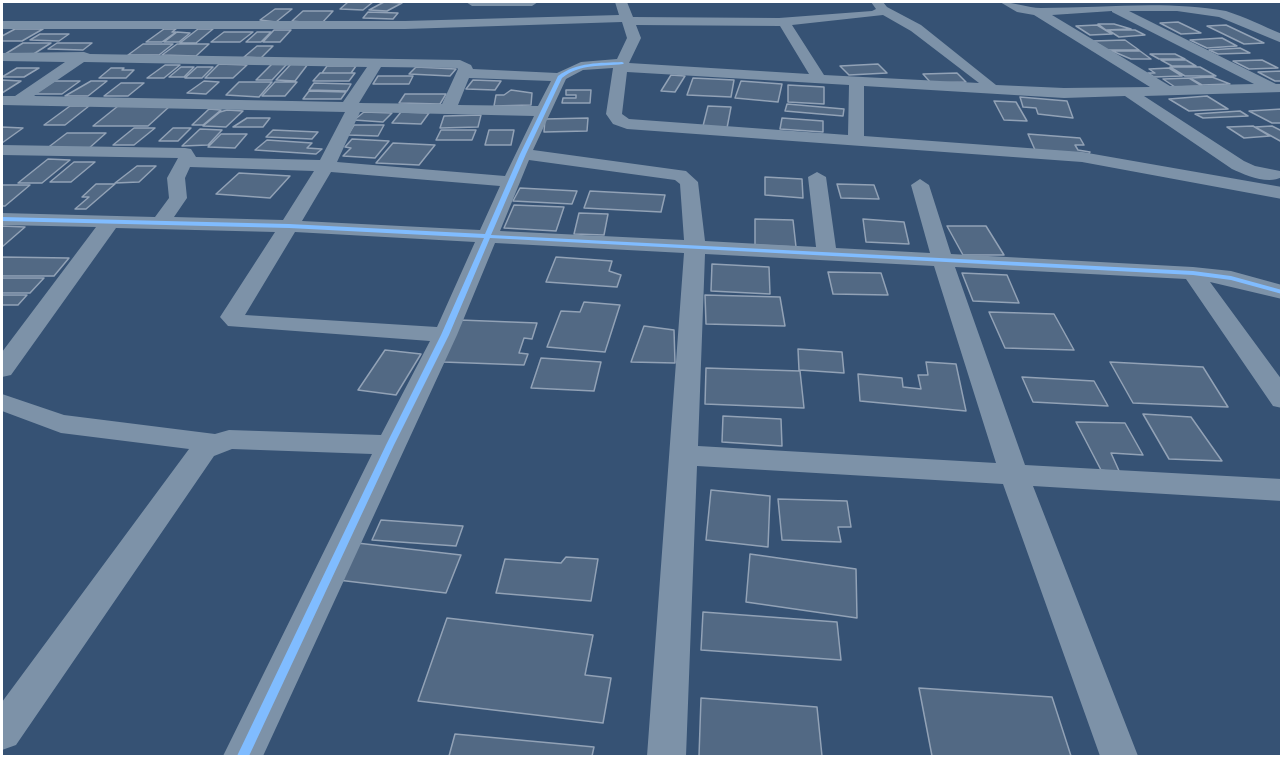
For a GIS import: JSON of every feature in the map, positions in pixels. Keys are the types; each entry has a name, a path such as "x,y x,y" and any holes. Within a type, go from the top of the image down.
{"street":[{"path":"472,2 531,2"},
{"path":"621,2 633,41 621,65 614,114 619,121 627,124 1098,159 1281,193"},
{"path":"1006,2 1021,9 1038,12 1145,4 1221,14 1281,39"},
{"path":"2,25 405,25 628,19 784,22 875,14 880,6 916,28 988,84 981,88"},
{"path":"1114,8 1278,89"},
{"path":"1038,12 1169,92"},
{"path":"784,22 818,77"},
{"path":"2,111 131,24"},
{"path":"2,57 377,62 464,66 464,73 448,109"},
{"path":"377,62 351,107 326,166 233,314 236,321 445,335"},
{"path":"464,73 560,77 579,67 621,65 981,88 1130,93 1278,89"},
{"path":"243,756 390,445 445,335 513,182 523,154 560,77"},
{"path":"856,140 857,79"},
{"path":"1130,93 1245,169 1281,177"},
{"path":"2,100 544,111"},
{"path":"2,150 180,152 187,157"},
{"path":"523,154 680,175 685,178 690,188 694,247 666,756"},
{"path":"187,157 186,162 326,166 513,182"},
{"path":"160,222 178,198 176,178 187,157"},
{"path":"817,177 827,255"},
{"path":"920,185 941,258 1013,474 1119,756"},
{"path":"2,219 289,226 827,255 941,258 1193,273 1231,278 1281,292"},
{"path":"2,369 112,220"},
{"path":"1193,273 1281,400"},
{"path":"2,402 61,424 214,443"},
{"path":"2,732 204,449 214,443 229,439 390,445"},
{"path":"683,455 1281,490"}],"building":[{"path":"348,2 373,2 363,10 340,9"},
{"path":"384,2 402,3 387,11 369,10"},
{"path":"275,9 292,9 276,22 260,20"},
{"path":"303,11 333,11 321,24 292,21"},
{"path":"368,12 398,13 393,19 363,18"},
{"path":"1178,22 1201,33 1181,34 1160,23"},
{"path":"1098,24 1114,24 1131,29 1106,30"},
{"path":"1097,25 1112,34 1090,35 1076,26"},
{"path":"1226,25 1264,43 1244,44 1207,26"},
{"path":"15,29 43,29 22,41 2,41 2,36"},
{"path":"164,29 176,29 172,32 176,32 162,42 146,42"},
{"path":"198,29 213,29 196,43 180,43"},
{"path":"274,30 291,30 280,42 263,42"},
{"path":"1108,30 1135,30 1145,35 1119,37"},
{"path":"177,32 190,33 179,42 164,42"},
{"path":"224,32 253,32 240,42 211,42"},
{"path":"257,32 271,32 261,42 246,42"},
{"path":"40,34 69,34 59,41 30,40"},
{"path":"1222,38 1237,46 1207,48 1190,40"},
{"path":"1125,40 1139,50 1107,50 1093,41"},
{"path":"23,43 51,43 32,55 2,56"},
{"path":"57,43 92,43 83,50 48,49"},
{"path":"143,44 173,44 159,55 128,55"},
{"path":"177,44 209,44 196,56 162,55"},
{"path":"257,46 273,46 261,58 244,57"},
{"path":"1240,48 1250,53 1218,54 1209,50"},
{"path":"1112,51 1140,51 1151,59 1131,59"},
{"path":"1150,54 1175,54 1185,59 1159,59"},
{"path":"1161,60 1186,60 1196,66 1172,66"},
{"path":"1262,60 1278,68 1249,69 1233,61"},
{"path":"219,64 247,65 233,78 205,78"},
{"path":"272,64 287,64 272,80 256,80"},
{"path":"291,64 308,64 295,81 276,80"},
{"path":"878,64 887,73 849,75 840,66"},
{"path":"165,65 180,65 164,78 147,78"},
{"path":"327,66 356,66 351,73 322,73"},
{"path":"181,67 194,67 184,77 169,77"},
{"path":"197,67 213,67 202,78 185,78"},
{"path":"416,67 456,69 450,76 409,74"},
{"path":"1170,67 1200,67 1216,76 1185,76"},
{"path":"17,68 39,68 24,77 2,77"},
{"path":"111,68 134,70 126,78 99,78"},
{"path":"1169,68 1182,76 1154,77 1148,73 1155,73 1149,69"},
{"path":"1282,71 1282,81 1275,81 1258,72"},
{"path":"320,73 355,73 349,81 313,81"},
{"path":"957,73 966,82 931,83 923,74"},
{"path":"671,75 685,76 675,92 661,91"},
{"path":"378,76 413,76 409,84 373,84"},
{"path":"1212,77 1230,84 1202,85 1190,78"},
{"path":"693,78 734,80 731,97 687,95"},
{"path":"1189,78 1202,86 1175,87 1163,79"},
{"path":"2,80 21,81 2,93"},
{"path":"473,80 501,81 495,90 466,89"},
{"path":"54,81 80,81 62,94 34,94"},
{"path":"91,81 107,81 88,96 65,96"},
{"path":"204,81 219,82 206,94 187,93"},
{"path":"741,81 782,84 778,102 735,98"},
{"path":"239,82 272,82 259,97 226,95"},
{"path":"275,82 297,82 285,96 262,96"},
{"path":"121,83 144,83 128,96 104,96"},
{"path":"314,83 351,84 347,91 309,90"},
{"path":"788,85 824,87 824,104 788,102"},
{"path":"511,90 532,93 531,105 494,106 496,95 504,95"},
{"path":"566,90 591,90 590,103 562,103 563,98 576,98 576,95 566,95"},
{"path":"309,91 346,92 341,99 303,99"},
{"path":"405,94 446,94 440,104 399,103"},
{"path":"1207,96 1228,109 1189,111 1169,99"},
{"path":"1020,97 1067,101 1073,118 1038,114 1036,108 1023,107"},
{"path":"994,101 1016,102 1027,121 1004,120"},
{"path":"787,104 844,109 843,116 785,111"},
{"path":"70,106 89,106 65,125 44,125"},
{"path":"118,106 170,106 148,126 93,126"},
{"path":"708,106 731,107 727,128 703,126"},
{"path":"209,109 221,110 203,125 192,125"},
{"path":"1282,109 1282,123 1272,123 1249,111"},
{"path":"243,111 226,127 203,126 220,112"},
{"path":"1240,111 1248,116 1203,118 1195,114"},
{"path":"364,112 392,113 383,122 354,120"},
{"path":"401,112 429,113 421,124 392,123"},
{"path":"481,115 478,127 440,128 444,116"},
{"path":"247,118 270,118 263,127 233,127"},
{"path":"588,118 587,131 544,132 545,119"},
{"path":"782,118 823,121 823,132 780,129"},
{"path":"354,125 384,125 378,136 348,135"},
{"path":"1253,126 1270,136 1244,138 1227,127"},
{"path":"1272,126 1282,131 1282,142 1255,127"},
{"path":"2,127 23,128 2,143"},
{"path":"134,128 155,128 134,145 113,145"},
{"path":"173,128 191,128 178,141 159,141"},
{"path":"200,129 222,130 208,145 182,146"},
{"path":"273,130 318,132 312,139 266,137"},
{"path":"441,130 476,130 472,140 436,140"},
{"path":"489,130 514,130 511,145 485,145"},
{"path":"67,133 106,133 87,150 46,149"},
{"path":"221,134 247,134 235,148 208,147"},
{"path":"1028,134 1080,138 1084,145 1075,145 1078,150 1090,152 1089,154 1035,150"},
{"path":"352,139 389,141 375,158 343,156 351,148 345,147"},
{"path":"267,140 312,143 307,148 322,149 316,154 255,150"},
{"path":"393,143 435,145 419,165 376,163"},
{"path":"48,159 70,160 42,183 18,183"},
{"path":"74,162 95,162 71,182 50,182"},
{"path":"137,166 156,166 139,182 115,183"},
{"path":"239,173 290,176 270,198 216,194"},
{"path":"765,177 802,179 803,198 765,195"},
{"path":"96,184 115,184 86,209 75,209 89,197 82,197"},
{"path":"837,184 874,185 879,199 841,198"},
{"path":"2,185 30,185 5,206 2,206"},
{"path":"520,188 577,191 572,204 513,201"},
{"path":"590,191 665,195 661,212 584,208"},
{"path":"514,205 564,207 556,231 504,228"},
{"path":"579,213 608,214 604,235 574,234"},
{"path":"755,219 793,220 796,247 755,245"},
{"path":"863,219 904,222 909,244 866,242"},
{"path":"2,226 25,227 2,247"},
{"path":"947,226 986,226 1004,255 963,255"},
{"path":"2,257 69,258 54,276 2,276"},
{"path":"556,257 612,261 609,271 621,275 617,287 546,282"},
{"path":"712,264 769,267 770,294 711,291"},
{"path":"828,272 881,273 888,295 833,294"},
{"path":"962,273 1007,275 1019,303 973,301"},
{"path":"2,278 44,278 30,293 2,293"},
{"path":"2,295 27,295 18,305 2,305"},
{"path":"705,295 780,297 785,326 706,324"},
{"path":"584,302 620,305 605,352 547,347 561,311 580,312"},
{"path":"989,312 1054,314 1074,350 1005,348"},
{"path":"460,320 537,323 532,339 524,338 519,353 528,354 524,365 443,362"},
{"path":"644,326 674,330 675,363 631,362"},
{"path":"798,349 842,352 844,373 799,370"},
{"path":"385,350 421,354 396,395 358,390"},
{"path":"541,358 601,362 594,391 531,388"},
{"path":"926,362 956,364 966,411 860,401 858,374 902,378 903,387 921,389 918,375 928,375"},
{"path":"1110,362 1203,367 1228,407 1133,403"},
{"path":"706,368 800,371 804,408 705,404"},
{"path":"1022,377 1094,381 1108,406 1033,402"},
{"path":"1143,414 1191,417 1222,461 1169,459"},
{"path":"723,416 781,419 782,446 722,442"},
{"path":"1076,422 1125,423 1143,455 1111,453 1120,473 1101,470"},
{"path":"711,490 770,496 768,547 706,540"},
{"path":"778,499 847,501 851,527 838,527 841,542 782,540"},
{"path":"381,520 463,526 456,546 372,540"},
{"path":"357,543 461,555 446,593 338,580"},
{"path":"750,554 856,569 857,618 746,602"},
{"path":"566,557 598,559 591,601 496,593 505,559 561,563"},
{"path":"703,612 837,622 841,660 701,650"},
{"path":"447,618 593,635 585,675 611,678 603,723 418,701"},
{"path":"919,688 1052,697 1071,756 932,756"},
{"path":"701,698 817,707 822,756 699,756"},
{"path":"455,734 594,747 592,756 449,756"}],"cycle path":[{"path":"243,756 390,445 445,335 523,154 560,77 566,72 581,67 622,63"},
{"path":"2,219 289,226 1193,273 1231,278 1282,292"}]}
